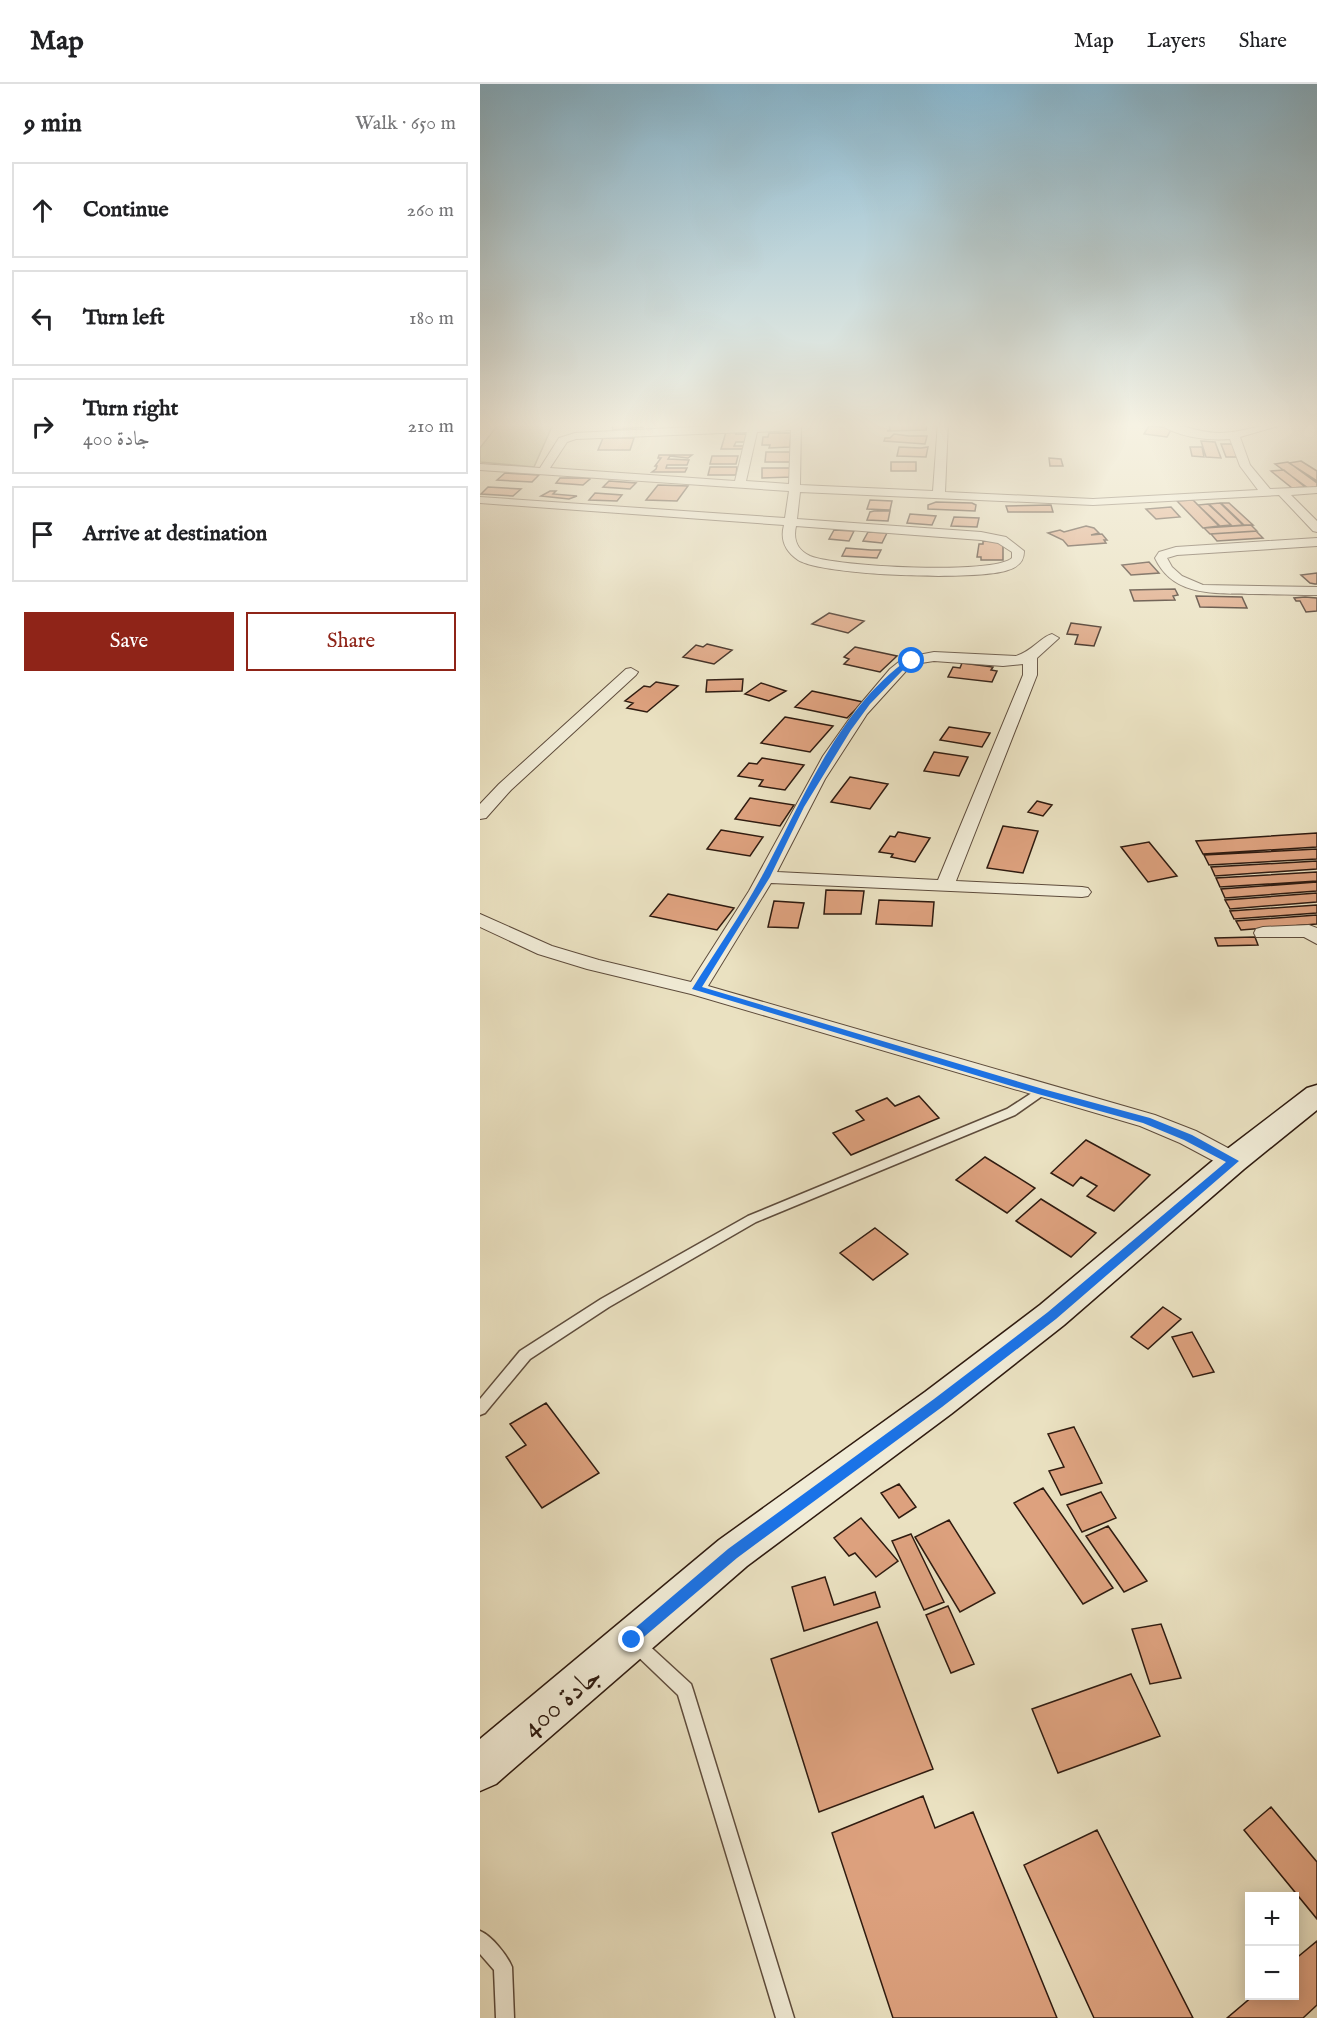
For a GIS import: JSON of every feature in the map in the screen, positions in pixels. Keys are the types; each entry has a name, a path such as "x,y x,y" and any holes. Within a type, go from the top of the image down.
{"main road":[{"name":"جادة 400","path":"480,1768 733,1553 938,1403 1052,1315 1233,1161 1317,1095"}],"street":[{"path":"652,512 789,522 993,537 1013,546 1019,555 1014,563 994,569 959,571 828,566 804,558 790,545 787,537 789,522 792,512"},
{"path":"1302,512 1317,528"},
{"path":"1317,542 1176,551 1167,553 1161,558 1170,571 1185,584 1203,590 1317,591"},
{"path":"696,989 766,877 800,807 847,729 868,702 904,665 930,657 1000,660 1030,657 1052,638"},
{"path":"945,885 1030,675 1030,657"},
{"path":"480,814 505,787 631,672"},
{"path":"766,877 1082,892"},
{"path":"480,920 544,950 594,965 696,989 1147,1120 1188,1137 1233,1161"},
{"path":"1263,933 1309,931 1317,938"}],"lane":[{"path":"480,1409 525,1355 605,1303 742,1225 1011,1112 1041,1091"},
{"path":"632,1640 685,1690 785,2018"},
{"path":"480,1940 503,1967 505,2018"}],"building":[{"path":"870,512 890,512 888,521 867,520"},
{"path":"1149,512 1176,512 1180,517 1156,519"},
{"path":"1188,512 1205,512 1219,526 1203,528"},
{"path":"1206,512 1217,512 1231,525 1220,526"},
{"path":"1218,512 1230,512 1243,525 1232,526"},
{"path":"1231,512 1239,512 1253,525 1244,525"},
{"path":"910,514 936,516 932,525 907,523"},
{"path":"954,517 979,518 977,527 951,526"},
{"path":"1251,525 1257,531 1210,534 1204,528"},
{"path":"1086,526 1094,528 1099,533 1091,535 1102,534 1107,540 1104,540 1106,543 1068,546 1063,540 1048,533 1060,530 1064,532"},
{"path":"834,530 854,531 849,541 829,539"},
{"path":"1256,531 1263,538 1217,541 1211,534"},
{"path":"868,532 887,533 882,543 863,541"},
{"path":"983,541 1003,542 1003,560 981,560 981,557 977,557 979,544 983,544"},
{"path":"846,548 881,550 877,558 842,556"},
{"path":"1149,562 1159,573 1131,575 1122,565"},
{"path":"1317,573 1317,584 1310,583 1301,575"},
{"path":"1175,589 1178,595 1173,596 1175,600 1134,601 1130,590"},
{"path":"1196,596 1242,597 1247,608 1200,607"},
{"path":"1294,598 1317,598 1317,611 1306,612 1300,601"},
{"path":"829,613 864,621 848,633 812,624"},
{"path":"1071,623 1101,627 1094,646 1075,644 1078,635 1067,634"},
{"path":"707,644 732,650 714,664 683,657 696,645 703,647"},
{"path":"855,647 897,656 880,672 844,664 849,659 844,657"},
{"path":"962,663 993,667 991,670 997,671 992,682 948,677 953,667 960,668"},
{"path":"743,679 742,691 706,692 707,680"},
{"path":"656,682 678,686 647,712 627,708 633,703 625,701 644,686 650,687"},
{"path":"761,683 786,691 769,701 745,694"},
{"path":"812,691 863,702 847,718 795,707"},
{"path":"785,717 833,726 810,752 761,743"},
{"path":"949,727 990,733 982,747 940,740"},
{"path":"934,752 968,757 959,776 924,771"},
{"path":"762,758 804,765 785,790 759,786 763,780 738,776 749,763 757,764"},
{"path":"850,777 888,784 870,809 831,802"},
{"path":"750,798 794,805 780,826 735,819"},
{"path":"1037,801 1052,805 1043,816 1028,812"},
{"path":"1003,826 1038,831 1023,873 987,868"},
{"path":"721,830 763,837 750,856 707,849"},
{"path":"898,832 930,838 915,862 891,857 893,854 879,852 890,836 895,837"},
{"path":"1317,833 1317,847 1203,854 1196,841"},
{"path":"1149,842 1177,876 1148,882 1121,847"},
{"path":"1317,849 1317,859 1209,865 1204,855"},
{"path":"1317,861 1317,869 1215,876 1211,867"},
{"path":"1317,872 1317,881 1220,887 1216,878"},
{"path":"1317,882 1317,891 1225,898 1221,889"},
{"path":"826,890 864,891 861,914 824,914"},
{"path":"1317,893 1317,902 1230,909 1225,900"},
{"path":"668,894 734,908 717,930 650,916"},
{"path":"879,900 934,902 932,926 876,924"},
{"path":"774,901 804,903 798,928 768,927"},
{"path":"1317,905 1317,913 1234,919 1230,911"},
{"path":"1317,915 1317,924 1241,930 1236,921"},
{"path":"1255,937 1258,945 1218,946 1215,938"},
{"path":"919,1096 939,1118 851,1155 833,1133 864,1120 856,1111 887,1098 895,1106"},
{"path":"1086,1140 1150,1175 1114,1211 1087,1196 1097,1186 1081,1177 1073,1186 1051,1173"},
{"path":"985,1157 1035,1188 1007,1213 956,1180"},
{"path":"1041,1199 1096,1233 1071,1257 1016,1221"},
{"path":"875,1228 908,1254 873,1280 840,1253"},
{"path":"1163,1307 1181,1319 1148,1349 1131,1337"},
{"path":"1192,1332 1214,1372 1193,1377 1172,1337"},
{"path":"546,1403 599,1473 542,1508 506,1457 526,1445 510,1424"},
{"path":"1074,1427 1102,1483 1061,1495 1049,1471 1064,1467 1048,1434"},
{"path":"899,1484 916,1507 899,1518 881,1493"},
{"path":"1043,1488 1113,1588 1083,1604 1014,1503"},
{"path":"1101,1492 1116,1518 1082,1532 1067,1505"},
{"path":"861,1518 898,1561 876,1577 855,1553 849,1556 834,1538"},
{"path":"949,1520 995,1593 960,1612 915,1537"},
{"path":"1108,1526 1147,1581 1124,1592 1086,1536"},
{"path":"911,1534 944,1602 924,1610 892,1541"},
{"path":"825,1577 834,1605 875,1592 880,1607 804,1631 792,1587"},
{"path":"948,1606 974,1664 951,1673 926,1615"},
{"path":"877,1622 933,1769 819,1812 771,1659"},
{"path":"1161,1624 1181,1678 1150,1684 1132,1629"},
{"path":"1131,1674 1160,1736 1058,1773 1032,1709"},
{"path":"923,1796 935,1828 973,1812 1057,2018 893,2018 832,1833"},
{"path":"1271,1807 1317,1862 1317,1919 1299,1897 1299,1892 1295,1892 1244,1830"},
{"path":"1097,1830 1193,2018 1094,2018 1024,1865"},
{"path":"1317,1941 1317,2005 1303,2018 1227,2018 1248,2000 1299,2000 1299,1956"}],"route":[{"path":"632,1640 733,1553 938,1403 1052,1315 1233,1161 1188,1137 1147,1120 696,989 766,877 800,807 847,729 868,702 899,669 912,661"}]}
